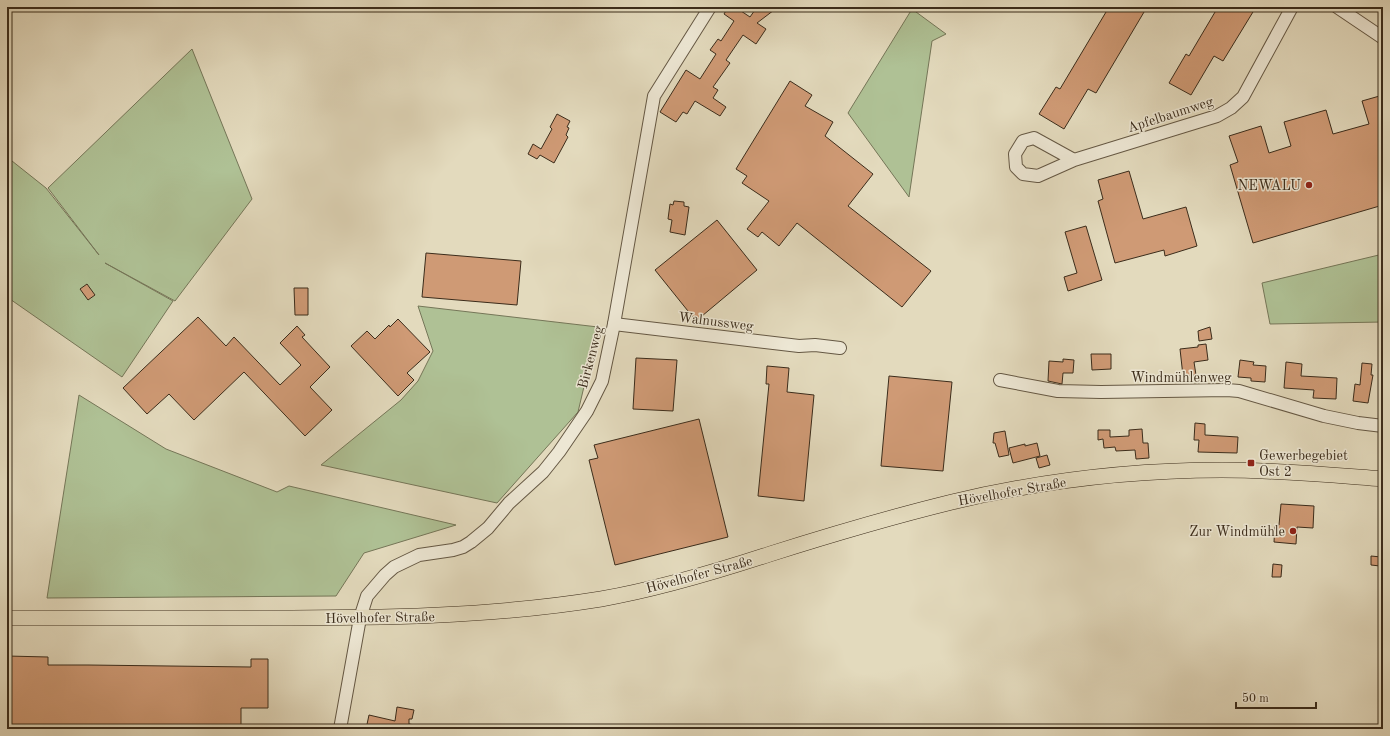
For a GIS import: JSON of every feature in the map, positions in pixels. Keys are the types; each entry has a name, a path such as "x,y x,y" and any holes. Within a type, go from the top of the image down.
{"main road":[{"name":"Hövelhofer Straße","path":"7,618 360,618 458,615 559,605 614,596 725,569 861,526 951,502 999,492 1078,479 1132,473 1224,470 1271,471 1383,479"}],"street":[{"name":"Birkenweg","path":"340,729 360,618 367,596 394,567 419,555 453,550 463,546 471,542 488,528 509,503 543,472 587,412 595,397 602,381 614,324 654,96 710,7"},
{"name":"Apfelbaumweg","path":"1074,160 1217,116 1231,108 1243,97 1292,7"},
{"path":"1337,7 1383,38"},
{"name":"Walnussweg","path":"614,324 800,346 815,345 840,348"},
{"name":"Windmühlenweg","path":"1000,380 1058,391 1239,391 1324,416 1358,423 1383,426"}],"green space":[{"path":"912,9 946,34 932,41 909,197 848,113"},
{"path":"192,49 252,199 175,301 105,263 173,301 122,377 7,297 7,157 46,188 99,255 48,188"},
{"path":"1383,254 1383,322 1270,324 1262,283"},
{"path":"418,306 598,327 578,412 497,503 321,465 401,400 418,381 433,351"},
{"path":"79,395 166,449 277,492 289,486 456,525 364,553 336,596 47,598"}],"building":[{"path":"728,7 735,7 750,17 757,7 778,7 757,23 766,29 756,44 743,35 726,60 730,63 713,87 718,90 713,98 726,107 720,116 695,101 687,114 683,112 676,122 660,112 686,70 700,79 716,54 710,50 718,39 721,41 734,21 724,14"},
{"path":"1109,7 1147,7 1096,93 1088,89 1064,129 1039,114 1056,87 1060,89"},
{"path":"1218,7 1256,7 1223,61 1214,56 1191,95 1169,83 1186,54 1189,56"},
{"path":"790,81 812,95 805,106 833,122 825,136 873,174 848,206 931,271 902,307 797,223 779,246 762,232 758,237 747,229 769,201 742,183 747,176 736,169"},
{"name":"NEWALU","path":"1383,95 1383,205 1253,243 1230,165 1238,162 1229,136 1261,126 1269,153 1291,146 1284,122 1326,110 1333,134 1369,124 1362,101"},
{"path":"557,114 570,121 567,127 569,128 566,135 568,137 554,163 540,155 537,159 528,154 533,144 541,149 552,129 550,127"},
{"path":"1129,171 1143,219 1186,207 1197,246 1165,256 1164,250 1115,263 1098,201 1103,199 1098,180"},
{"path":"674,201 684,202 684,206 689,207 685,235 670,232 672,220 668,219 670,204 673,205"},
{"path":"717,220 757,270 696,321 655,270"},
{"path":"1086,226 1102,280 1068,291 1064,277 1077,273 1065,232"},
{"path":"426,253 521,261 517,305 422,297"},
{"path":"87,284 95,295 88,300 80,289"},
{"path":"294,288 308,288 308,315 295,315"},
{"path":"198,317 226,346 234,337 280,385 301,365 280,343 297,326 305,335 302,337 330,367 310,387 332,410 305,436 244,372 194,420 169,394 147,414 123,388"},
{"path":"398,319 430,352 407,373 414,380 398,396 351,346 367,331 375,339 389,325 390,327"},
{"path":"1210,327 1212,339 1199,341 1198,331"},
{"path":"1206,344 1208,360 1194,362 1196,375 1183,376 1180,349 1198,347 1198,345"},
{"path":"1091,354 1111,354 1111,369 1092,370"},
{"path":"636,358 677,360 673,411 633,409"},
{"path":"1063,359 1074,360 1073,373 1063,373 1062,384 1048,381 1049,361 1063,362"},
{"path":"1240,360 1254,362 1253,365 1266,366 1265,382 1251,381 1251,378 1238,377"},
{"path":"1286,362 1302,364 1301,376 1337,378 1336,399 1313,398 1314,390 1284,388"},
{"path":"1362,363 1372,364 1371,375 1373,375 1368,403 1353,401 1355,384 1360,385"},
{"path":"767,366 789,368 787,392 814,395 804,501 758,496 769,384 766,384"},
{"path":"889,376 952,382 943,471 881,466"},
{"path":"699,419 728,537 615,565 589,460 598,458 594,445"},
{"path":"1195,423 1205,424 1205,435 1238,437 1237,453 1198,452 1199,440 1194,440"},
{"path":"1142,429 1143,443 1148,443 1149,458 1136,459 1135,450 1116,451 1115,447 1104,448 1103,439 1098,440 1098,430 1110,430 1110,437 1129,436 1129,430"},
{"path":"1005,431 1009,455 999,457 995,443 993,443 994,433"},
{"path":"1037,443 1040,456 1013,463 1009,448"},
{"path":"1047,455 1050,465 1039,468 1036,458"},
{"path":"1281,504 1314,506 1313,528 1297,527 1296,544 1274,542 1275,525 1279,525"},
{"path":"1371,556 1381,557 1380,566 1371,565"},
{"path":"1273,564 1282,565 1281,577 1272,577"},
{"path":"7,656 48,657 48,665 251,667 251,659 268,659 268,708 241,708 241,729 7,729"},
{"path":"397,707 414,710 412,719 409,719 409,724 415,725 415,729 366,729 369,715 395,721"}],"place":[{"name":"NEWALU","path":"1309,185"},
{"name":"Gewerbegebiet Ost 2","path":"1251,463"},
{"name":"Zur Windmühle","path":"1293,531"}]}
